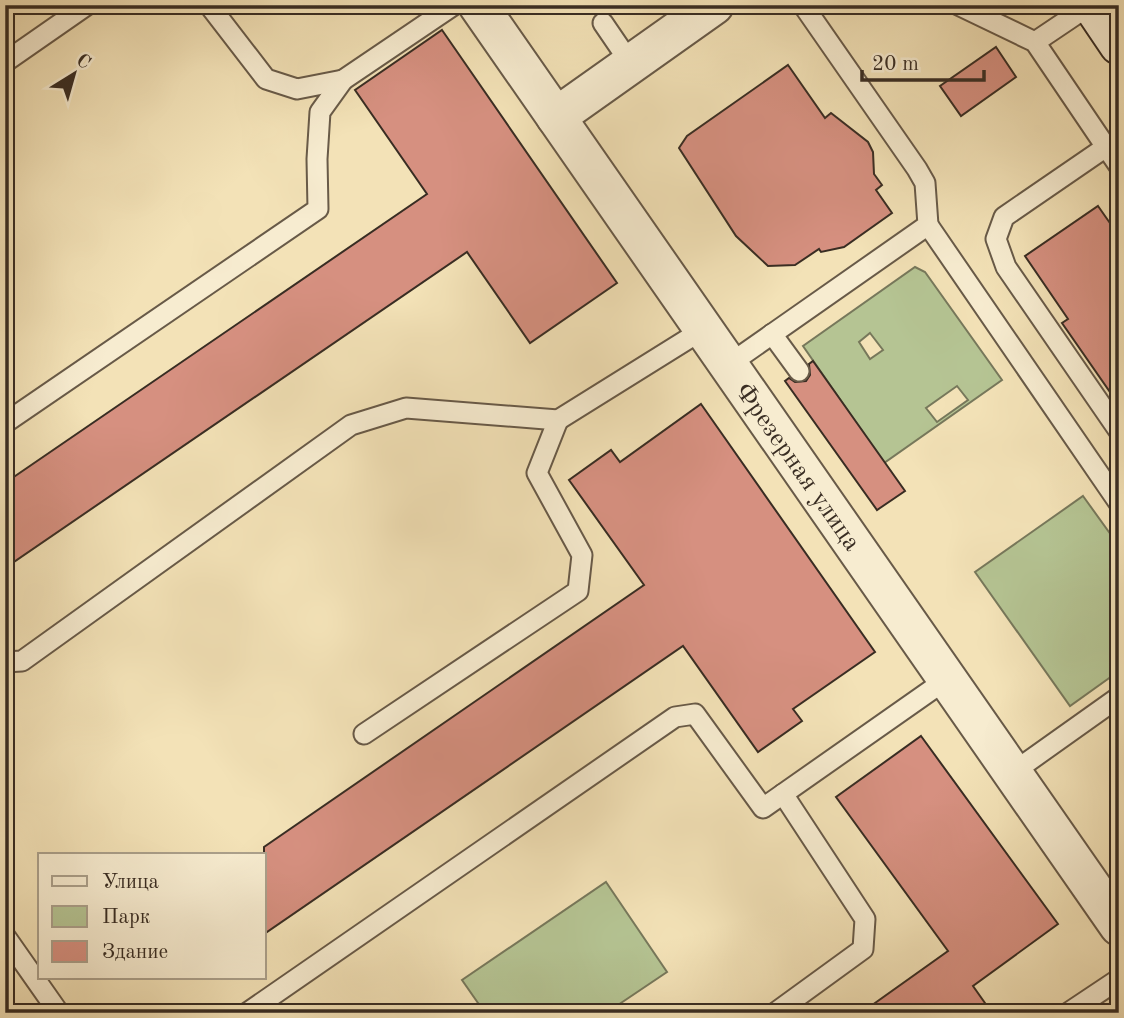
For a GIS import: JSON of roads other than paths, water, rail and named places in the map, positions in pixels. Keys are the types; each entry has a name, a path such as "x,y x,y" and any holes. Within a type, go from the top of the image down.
{"street":[{"name":"Фрезерная улица","path":"478,5 1119,926"},
{"path":"556,117 714,5"},
{"path":"1091,5 1119,45"}],"lane":[{"path":"5,62 87,5"},
{"path":"209,5 266,79 297,89 343,80"},
{"path":"5,423 318,209 320,112 343,80 454,5"},
{"path":"803,5 925,183 928,225 1119,503"},
{"path":"958,5 1035,42 1119,166"},
{"path":"1035,42 1091,5"},
{"path":"603,23 631,64"},
{"path":"1106,147 1012,210 999,226 996,239 1006,267 1119,431"},
{"path":"728,365 928,225"},
{"path":"5,662 22,661 351,425 406,408 558,420 704,329"},
{"path":"772,334 799,371"},
{"path":"364,734 578,591 582,555 537,473 558,420"},
{"path":"247,1013 676,717 695,714 763,808 947,680"},
{"path":"1012,773 1119,697"},
{"path":"775,1013 863,949 864,919 783,794"},
{"path":"5,936 59,1013"},
{"path":"1068,1013 1119,979"}]}
